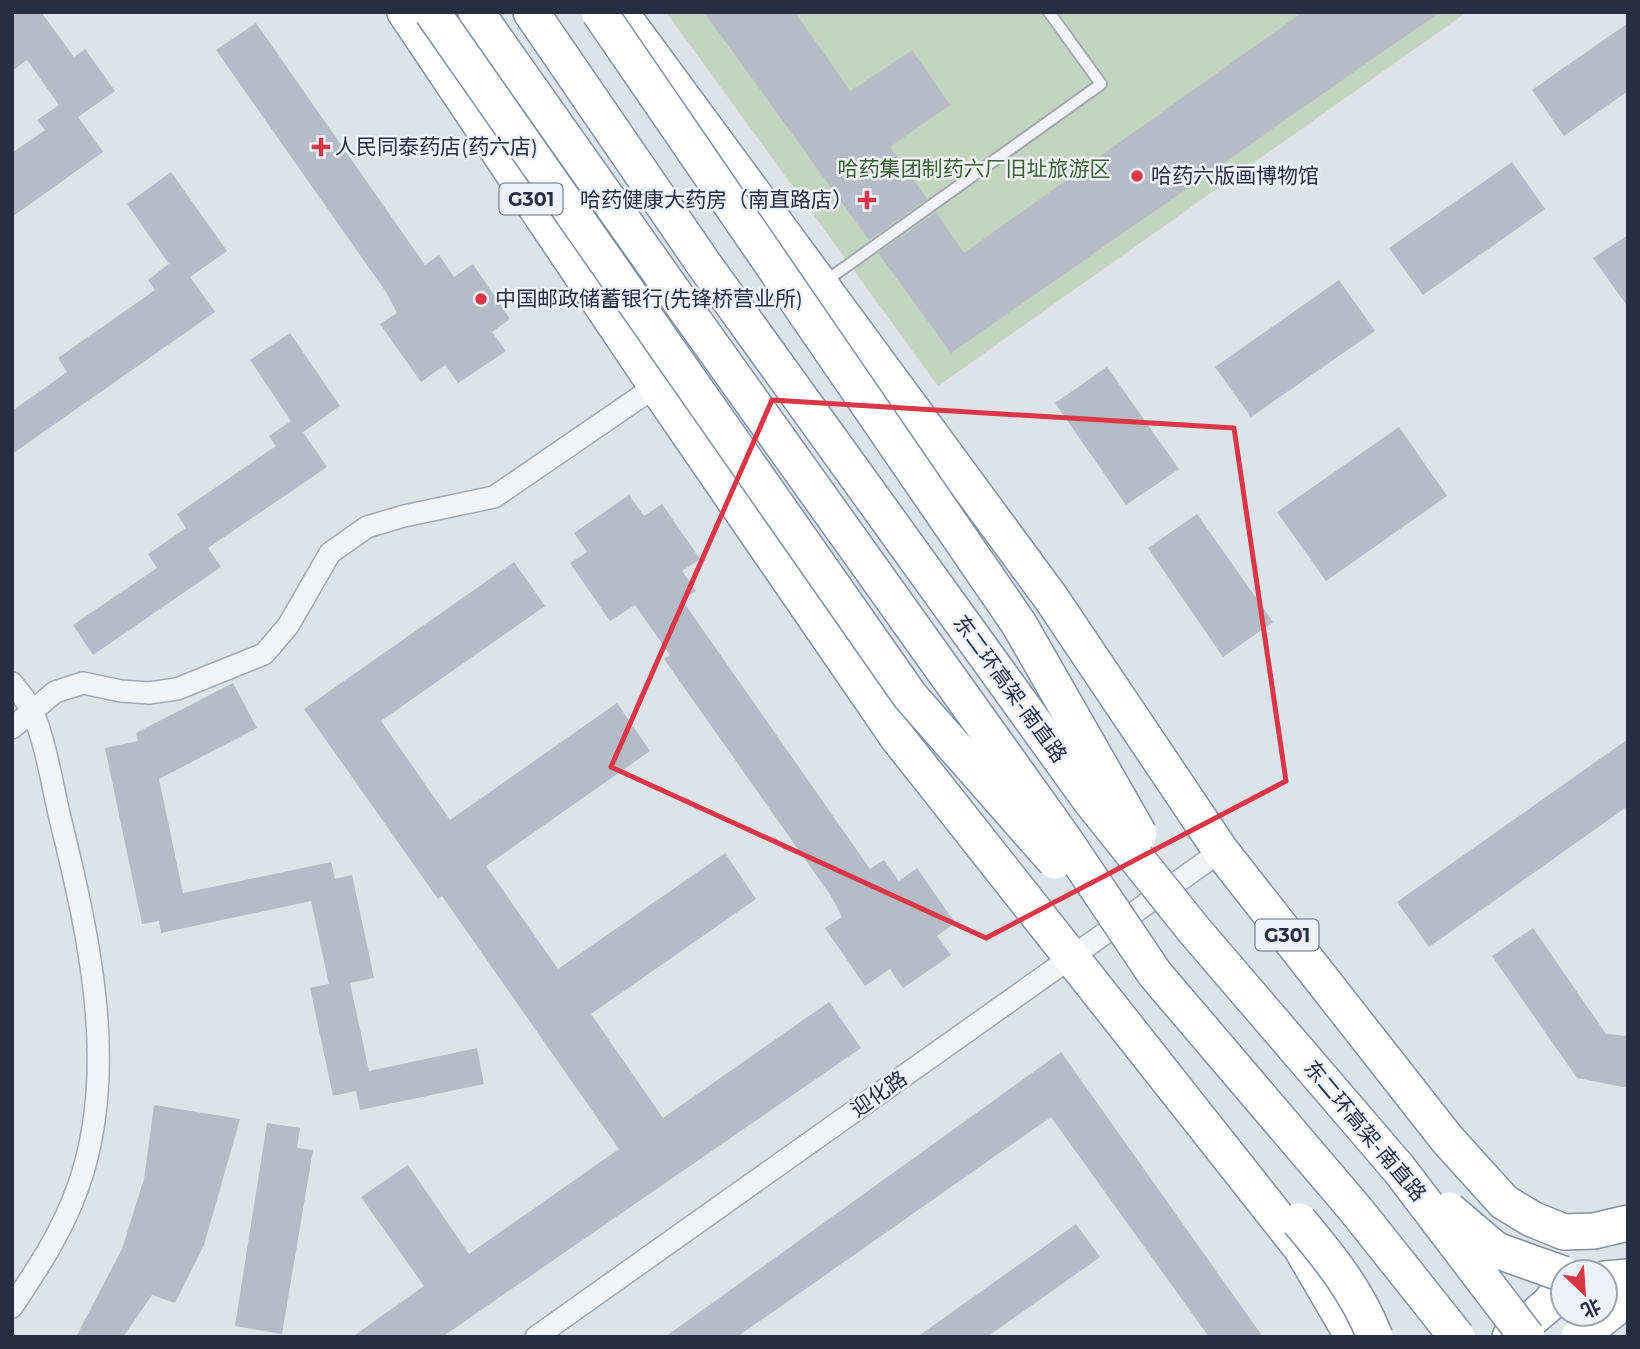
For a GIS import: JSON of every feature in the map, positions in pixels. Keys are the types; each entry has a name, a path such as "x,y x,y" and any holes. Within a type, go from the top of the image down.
{"highway":[{"name":"G301","path":"405,12 656,386 898,738 1098,987 1188,1082 1302,1237"},
{"path":"432,12 910,695 1155,974"},
{"name":"东二环高架-南直路","path":"476,12 1048,816 1155,974 1356,1210 1457,1337"},
{"name":"东二环高架-南直路","path":"531,12 703,263 1066,767 1194,930 1399,1169 1527,1337"},
{"path":"599,12 1019,624 1194,930"},
{"name":"G301","path":"620,12 1051,598 1221,851 1447,1139 1504,1202 1564,1232"},
{"path":"1399,1169 1496,1250 1549,1276"},
{"path":"1563,1258 1564,1232 1594,1231 1628,1223"},
{"path":"1302,1237 1353,1337"},
{"path":"1302,1237 1343,1275 1377,1337"},
{"path":"1579,1337 1628,1298"},
{"path":"1510,1337 1549,1304"}],"street":[{"path":"12,728 55,692 83,683 121,691 149,693 177,690 264,654 288,626 330,553 367,527 404,516 494,497 656,386"},
{"path":"12,683 33,712 86,936 99,1036 93,1130 79,1186 50,1249 12,1307"},
{"name":"迎化路","path":"536,1337 1221,851"}],"lane":[{"path":"821,285 1101,84 1049,12"}],"highlighted area":[{"path":"772,400 1234,428 1286,781 986,938 611,767"}],"green space":[{"name":"哈药集团制药六厂旧址旅游区","path":"666,12 1467,12 938,386"}],"building":[{"path":"12,12 41,12 74,57 85,49 115,91 78,117 103,152 12,217 12,153 45,130 37,120 59,105 27,60 12,71"},
{"path":"704,12 795,12 850,91 912,50 950,105 890,147 927,199 869,240"},
{"path":"1303,12 1440,12 951,353 878,253 936,212 964,253"},
{"path":"256,23 425,265 439,255 454,277 473,264 510,319 492,332 506,351 458,383 445,365 421,382 380,324 397,313 386,292 216,50"},
{"path":"1628,23 1628,91 1564,136 1532,90"},
{"path":"1512,162 1545,209 1423,295 1389,248"},
{"path":"171,172 227,251 190,277 215,312 12,454 12,411 67,372 58,358 155,290 148,280 169,264 127,204"},
{"path":"1628,235 1628,307 1593,258"},
{"path":"1339,280 1375,331 1251,417 1215,367"},
{"path":"290,333 340,406 303,432 327,467 208,548 221,567 93,655 73,625 157,568 148,554 186,528 177,514 276,446 269,436 291,421 250,360"},
{"path":"1107,367 1179,469 1126,505 1055,403"},
{"path":"1399,427 1447,496 1326,581 1277,512"},
{"path":"629,495 644,516 662,504 700,559 682,571 696,591 682,600 870,869 884,860 899,881 917,868 955,923 937,936 951,955 903,988 890,969 865,986 825,928 842,917 831,896 664,659 670,655 635,605 610,621 570,563 587,552 574,533"},
{"path":"1197,514 1273,622 1223,657 1148,548"},
{"path":"514,562 545,606 381,721 450,820 617,703 650,751 486,866 558,969 725,853 756,899 591,1014 663,1118 829,1002 861,1048 442,1337 352,1337 424,1286 361,1197 408,1165 469,1254 619,1149 442,896 438,899 304,709"},
{"path":"233,683 257,728 159,779 183,893 331,862 335,879 352,875 374,978 350,983 369,1071 477,1048 484,1084 360,1110 356,1091 333,1096 310,988 329,984 311,901 161,933 159,921 142,924 105,748 138,741 136,733"},
{"path":"1628,739 1628,806 1429,947 1397,902"},
{"path":"1533,928 1606,1034 1628,1036 1628,1088 1577,1078 1492,956"},
{"path":"1061,1052 1263,1337 1209,1337 1051,1117 737,1337 665,1337"},
{"path":"154,1105 240,1119 204,1245 175,1303 152,1295 123,1337 76,1337 122,1249 144,1179"},
{"path":"267,1123 300,1128 297,1148 313,1150 282,1334 235,1326"},
{"path":"1076,1224 1100,1257 987,1337 917,1337"}],"place":[{"name":"人民同泰药店(药六店)","path":"321,147"},
{"name":"哈药六版画博物馆","path":"1137,176"},
{"name":"哈药健康大药房（南直路店）","path":"867,200"},
{"name":"中国邮政储蓄银行(先锋桥营业所)","path":"481,299"}]}
